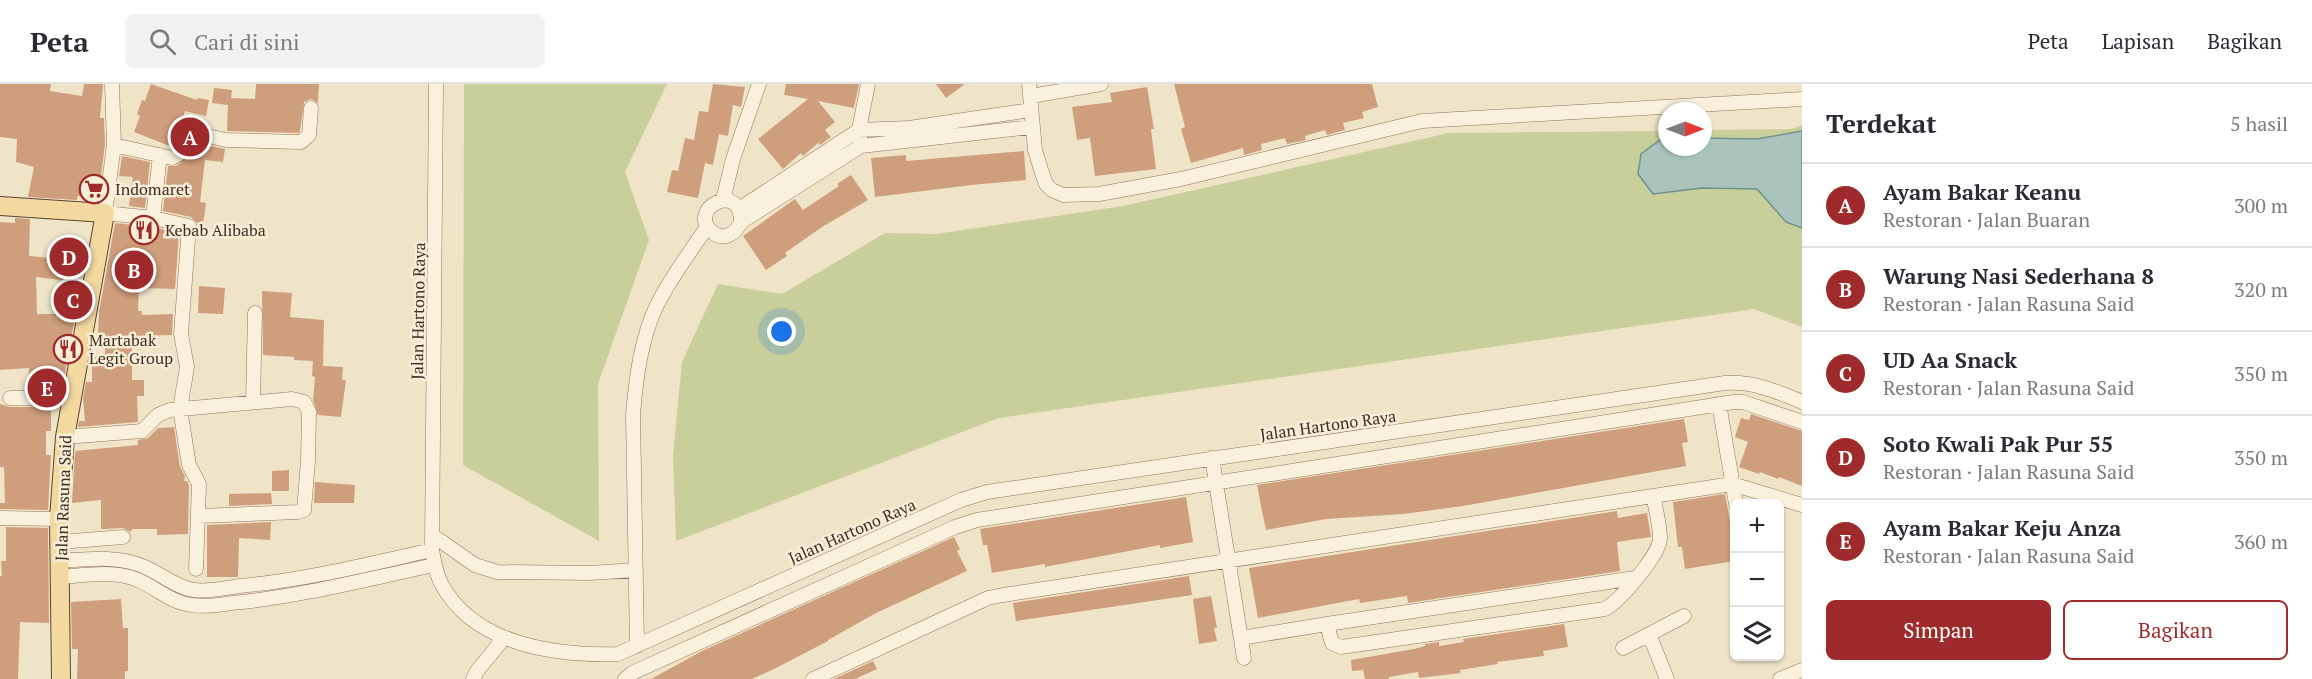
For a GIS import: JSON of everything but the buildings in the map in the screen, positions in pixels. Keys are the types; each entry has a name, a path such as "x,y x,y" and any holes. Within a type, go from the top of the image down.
{"main road":[{"path":"0,206 105,213"},
{"name":"Jalan Rasuna Said","path":"62,679 59,519 64,437 105,213"}],"street":[{"path":"112,84 114,145 105,213 153,218 189,226 181,334 187,367 180,409 189,465 198,479 196,569"},
{"name":"Jalan Hartono Raya","path":"436,84 432,535 435,565 440,583 464,613 504,638 557,651 592,655 618,654 972,496 1212,458 1725,383 1755,384 1802,402"},
{"path":"723,200 733,159 759,84"},
{"path":"861,146 859,130 868,84"},
{"path":"740,215 859,130 909,128 1030,97 1101,84"},
{"path":"1030,97 1035,150 1046,184 1063,195 1099,194 1181,179 1422,121 1802,99"},
{"path":"114,145 176,157 180,154 184,136 189,132 226,140 301,142 309,135 311,108"},
{"path":"740,215 861,146 1032,128"},
{"path":"153,218 160,155"},
{"path":"723,200 732,202 740,215 738,230 722,237 707,227 706,218 708,209 714,203 723,200"},
{"path":"637,646 633,415 636,384 656,307 671,280 707,227"},
{"path":"253,402 255,313"},
{"path":"10,398 71,398"},
{"path":"64,437 142,431 158,415 170,410 292,399 300,400 307,405 309,412 308,461 304,510 198,516"},
{"path":"625,679 643,668 966,522 1719,404 1743,402 1802,422"},
{"path":"1719,404 1735,499"},
{"path":"1212,458 1244,658"},
{"path":"813,679 988,598 1732,484 1802,506"},
{"path":"1327,624 1332,643 1341,647 1605,609 1620,599 1659,545 1653,496"},
{"path":"0,518 59,519"},
{"path":"432,535 475,565 497,572 589,573 636,570"},
{"path":"60,542 123,537"},
{"path":"61,569 100,558 130,561 182,586 194,590 205,590 315,575 432,550"},
{"path":"61,569 127,576 175,600 191,605 206,606 263,600 435,565"},
{"path":"1241,638 1635,578"},
{"path":"1623,648 1684,616"},
{"path":"1648,634 1667,679"},
{"path":"473,679 504,638"},
{"path":"1780,679 1802,670"}],"green space":[{"path":"464,84 667,84 625,172 649,240 598,384 599,541 463,465"},
{"path":"1802,125 1802,327 1754,309 999,418 676,541 673,455 682,362 718,284 782,294 885,233 936,234 1123,206 1449,133 1658,131 1658,156 1712,156 1712,130 1791,129"}],"water":[{"path":"1802,131 1802,228 1786,222 1757,189 1702,188 1653,194 1638,174 1641,154 1658,141 1658,156 1712,156 1712,138 1757,139"}],"place":[{"name":"Ayam Bakar Keanu","path":"190,137"},
{"name":"Indomaret","path":"94,189"},
{"name":"Kebab Alibaba","path":"144,230"},
{"name":"Soto Kwali Pak Pur 55","path":"69,257"},
{"name":"Warung Nasi Sederhana 8","path":"134,270"},
{"name":"UD Aa Snack","path":"73,300"},
{"name":"Martabak Legit Group","path":"68,349"},
{"name":"Ayam Bakar Keju Anza","path":"47,388"}]}
